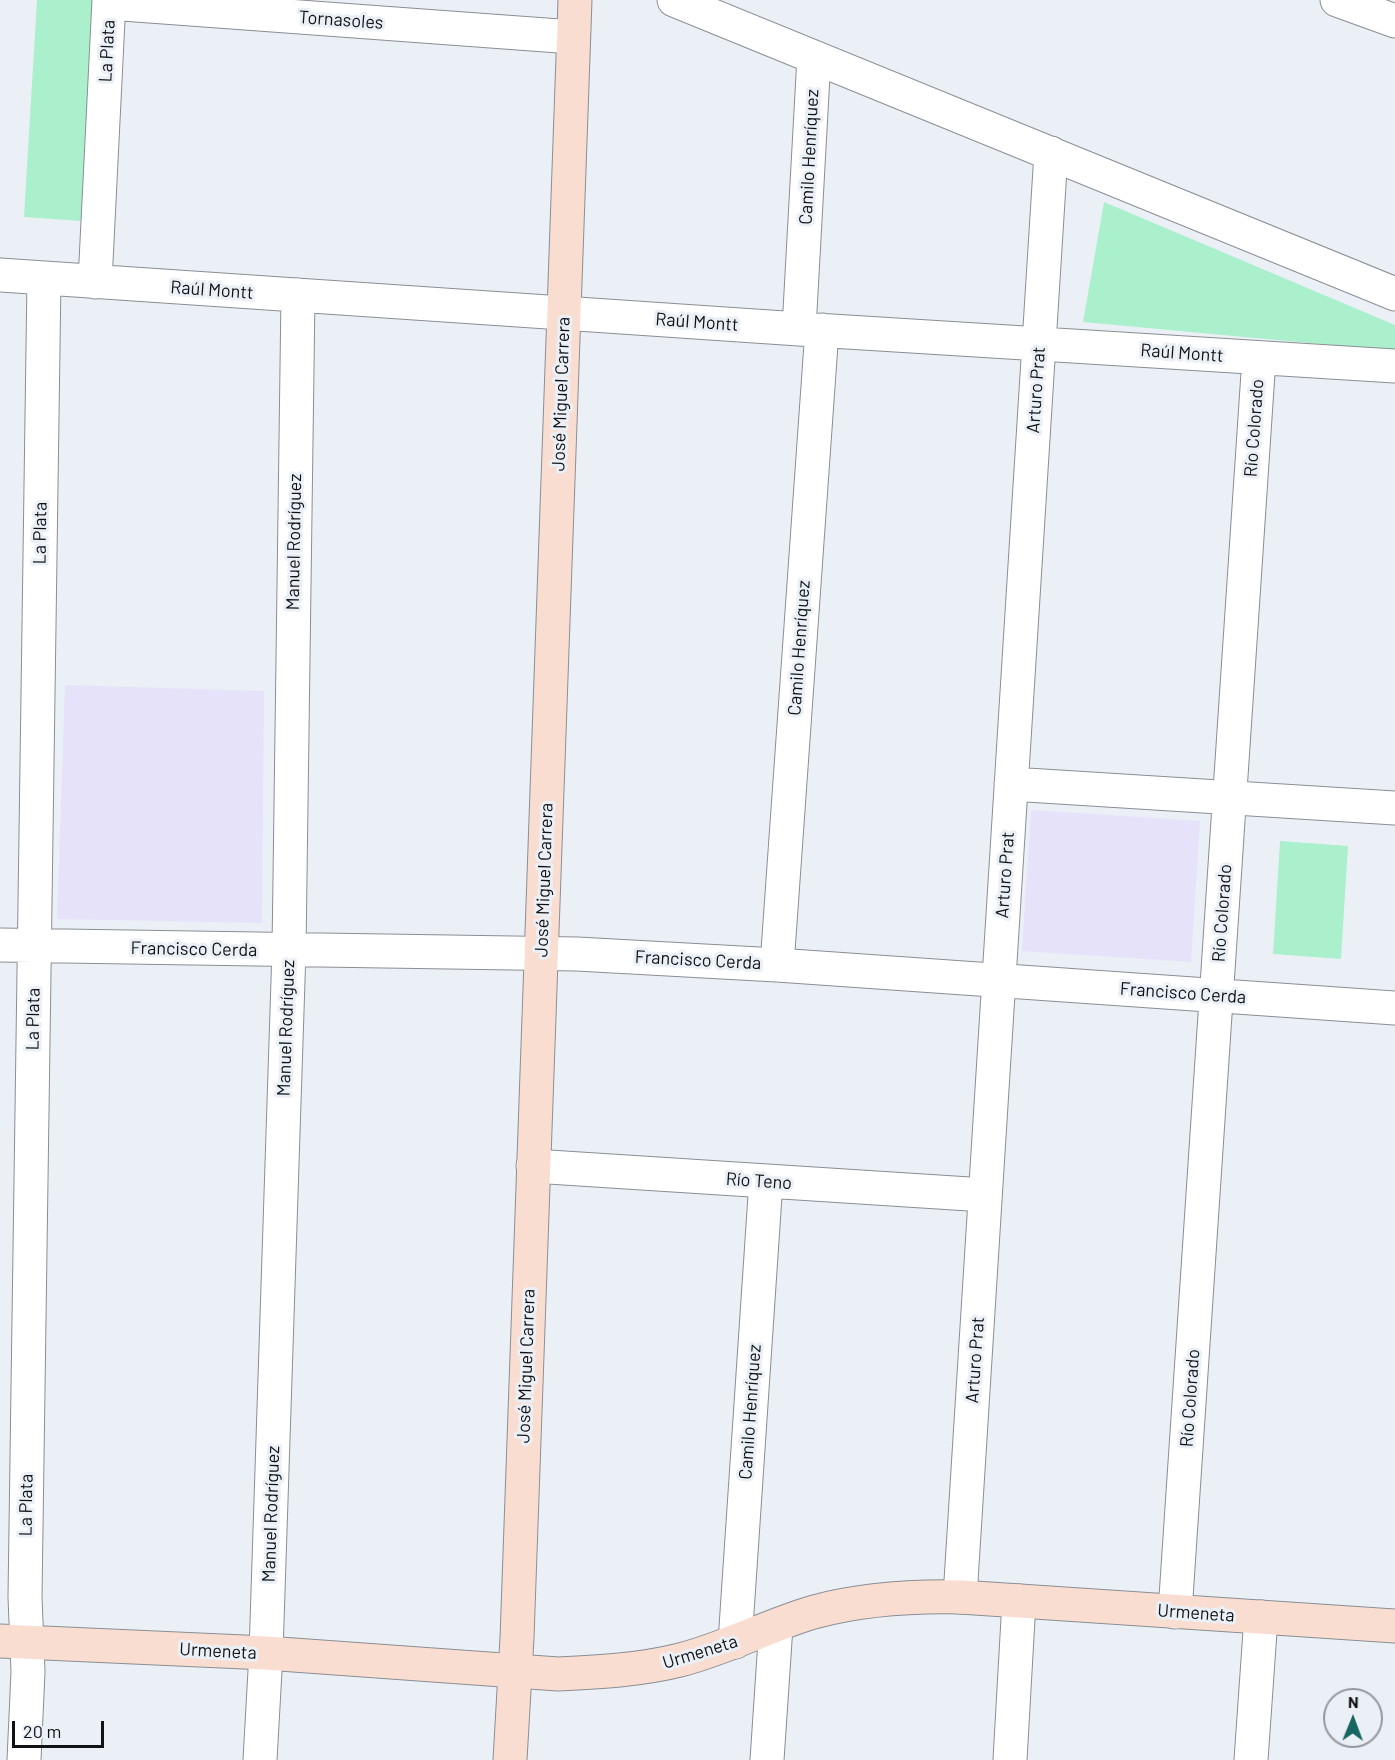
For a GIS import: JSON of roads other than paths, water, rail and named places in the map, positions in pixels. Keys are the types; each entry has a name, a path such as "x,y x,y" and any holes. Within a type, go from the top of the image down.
{"street":[{"name":"José Miguel Carrera","path":"510,1760 575,0"},
{"path":"674,0 1395,294"},
{"path":"1336,0 1395,21"},
{"name":"Tornasoles","path":"109,2 573,37"},
{"name":"La Plata","path":"95,282 109,2"},
{"name":"Camilo Henríquez","path":"777,965 811,330 814,57"},
{"name":"Arturo Prat","path":"960,1597 1051,153"},
{"name":"Raúl Montt","path":"0,275 811,330 1395,366"},
{"name":"La Plata","path":"24,1760 28,1672 14,1641 25,1597 44,278"},
{"name":"Manuel Rodríguez","path":"260,1760 266,1653 289,950 298,295"},
{"name":"Río Colorado","path":"1175,1612 1259,358"},
{"path":"1011,784 1395,808"},
{"name":"Francisco Cerda","path":"0,945 541,953 777,965 1395,1008"},
{"name":"Río Teno","path":"533,1166 985,1195"},
{"name":"Camilo Henríquez","path":"735,1642 766,1181"},
{"name":"Urmeneta","path":"14,1641 266,1653 558,1674 641,1668 680,1660 815,1612 884,1599 960,1597 1395,1626"},
{"path":"1010,1760 1020,1601"},
{"path":"1251,1760 1261,1617"},
{"path":"767,1760 776,1626"}]}
